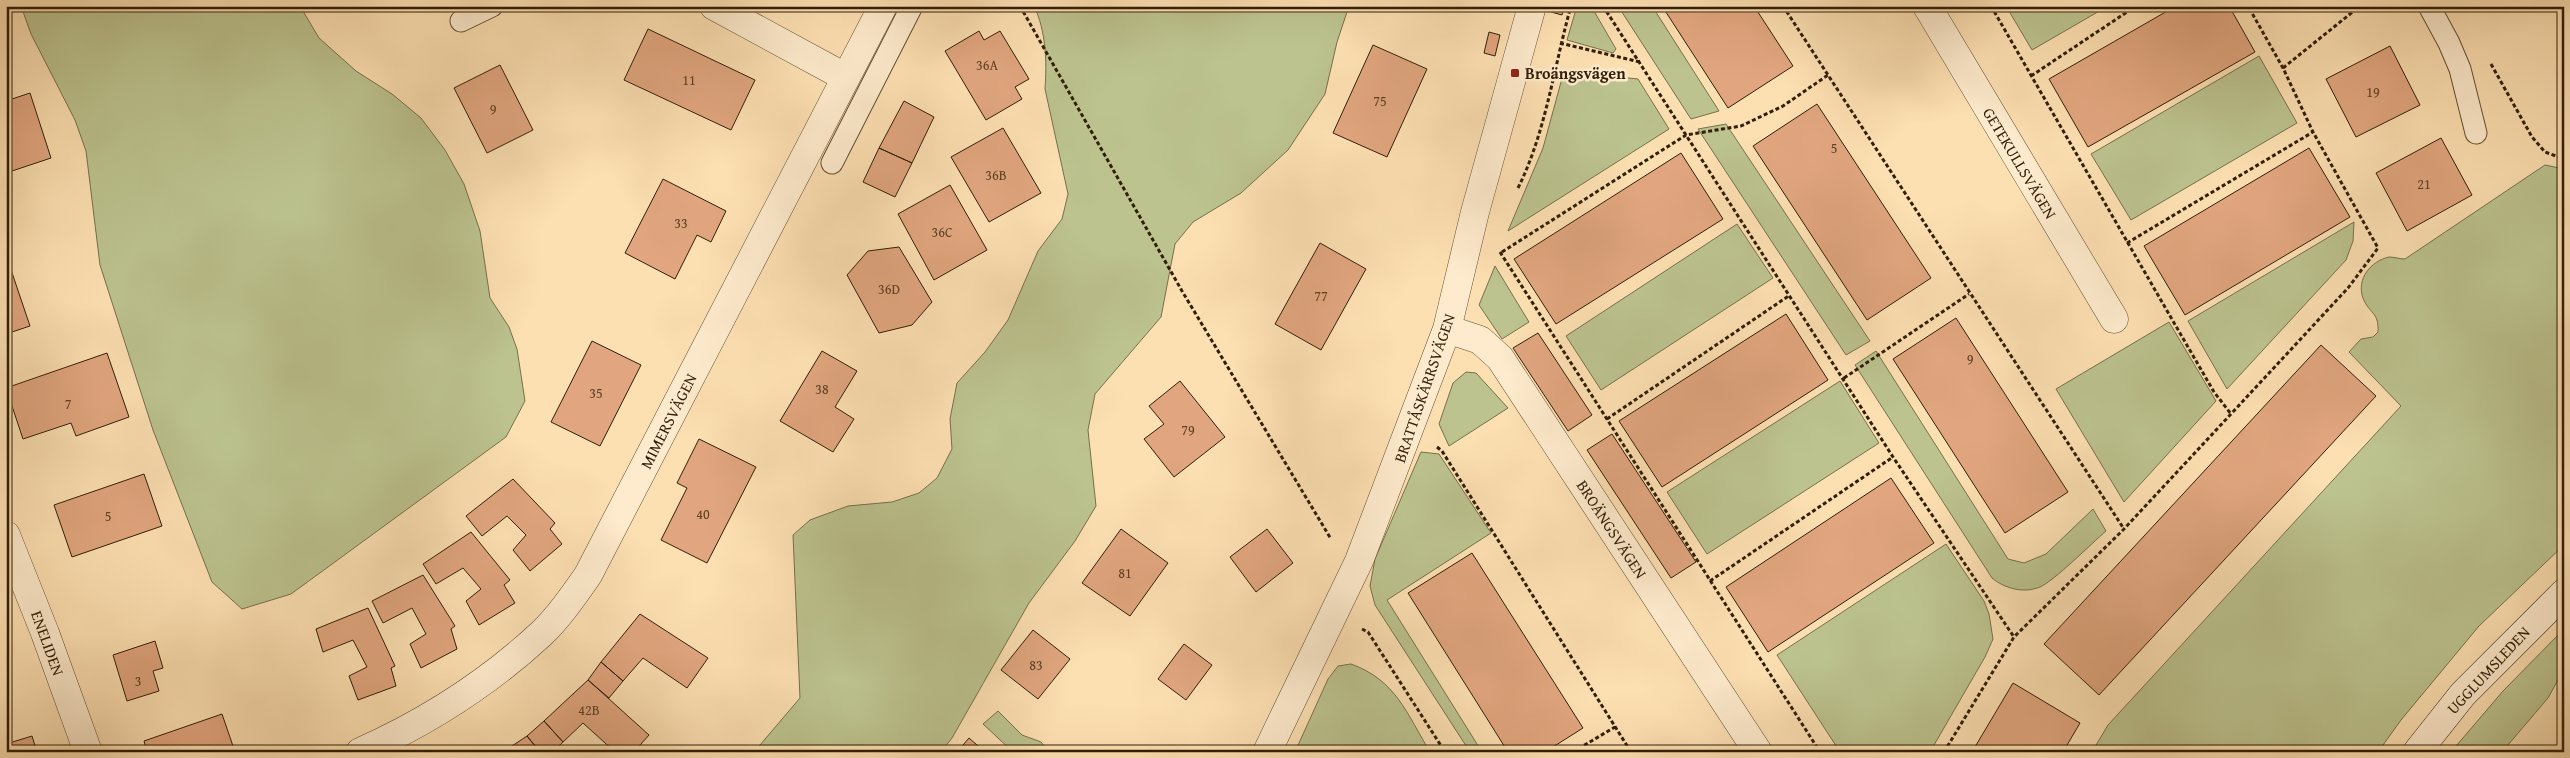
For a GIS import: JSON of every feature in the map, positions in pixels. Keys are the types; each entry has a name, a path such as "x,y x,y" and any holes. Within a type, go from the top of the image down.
{"street":[{"path":"714,6 845,77"},
{"name":"MIMERSVÄGEN","path":"360,752 434,714 506,664 542,633 588,575 883,6"},
{"name":"BRATTÅSKÄRRSVÄGEN","path":"1267,752 1360,561 1447,329 1475,212 1532,6"},
{"name":"GETEKULLSVÄGEN","path":"1926,6 2114,319"},
{"name":"BROÄNGSVÄGEN","path":"1447,329 1480,340 1500,358 1758,752"},
{"name":"ENELIDEN","path":"6,535 46,633 88,752"},
{"name":"UGGLUMSLEDEN","path":"2417,752 2463,694 2564,593"}],"lane":[{"path":"461,21 492,6"},
{"path":"832,162 912,6"},
{"path":"2429,6 2450,43 2460,69 2476,133"}],"path":[{"path":"1020,6 1182,292 1336,546"},
{"path":"1603,6 1844,378 1893,457 2014,637"},
{"path":"1783,6 2124,529"},
{"path":"1991,6 2214,392 2231,414"},
{"path":"2031,76 2136,6"},
{"path":"1944,752 2014,637 2124,529 2348,288 2378,248 2313,132 2283,68 2248,6"},
{"path":"2283,68 2360,6"},
{"path":"1560,43 1640,62"},
{"path":"2488,57 2532,137 2545,152 2564,159"},
{"path":"1497,251 1502,252 1686,135 1741,126 1782,106 1828,75"},
{"path":"2127,243 2313,132"},
{"path":"1502,252 1820,752"},
{"path":"1844,378 1969,294"},
{"path":"1607,419 1790,295"},
{"path":"1434,445 1442,451 1631,752"},
{"path":"1710,581 1893,457"},
{"path":"1334,617 1368,632 1445,752"},
{"path":"1573,752 1615,726"}],"green space":[{"path":"21,6 300,6 319,38 356,71 392,94 421,118 445,150 464,184 480,231 490,298 509,327 517,349 525,401 506,437 291,594 242,609 212,582 153,430 100,265 86,151 75,120 31,34"},
{"path":"1034,6 1349,6 1337,42 1325,94 1288,150 1241,193 1193,222 1175,244 1161,317 1095,394 1088,430 1096,506 1075,541 1029,603 952,738 941,752 754,752 800,698 793,535 810,520 848,506 892,502 919,493 937,478 952,449 950,419 957,383 985,352 1008,320 1038,251 1062,219 1068,194 1045,89 1045,46"},
{"path":"1577,6 1591,6 1616,49 1613,53 1567,40"},
{"path":"1618,6 1652,6 1719,111 1691,119"},
{"path":"2006,6 2108,6 2032,50"},
{"path":"2259,56 2297,123 2131,220 2091,154"},
{"path":"1564,71 1638,79 1669,129 1508,231 1543,148"},
{"path":"1726,124 1870,341 1846,355 1698,129"},
{"path":"2545,165 2564,169 2564,545 2479,626 2401,720 2378,752 2092,752 2108,725 2401,406 2349,352 2361,339 2373,337 2378,332 2377,320 2365,303 2361,291 2363,278 2367,272 2376,262 2382,259 2389,257 2405,259"},
{"path":"2354,222 2353,241 2346,260 2227,389 2188,321"},
{"path":"1737,224 1773,278 1601,390 1566,336"},
{"path":"1495,266 1529,322 1502,339 1479,305"},
{"path":"2169,322 2216,401 2124,502 2056,389"},
{"path":"1876,351 2008,559 2024,563 2046,554 2093,509 2106,531 2063,570 2040,587 2027,590 2014,589 2002,585 1992,578 1855,365"},
{"path":"1466,372 1476,373 1508,408 1449,446 1439,424 1453,383"},
{"path":"1840,381 1879,443 1707,554 1667,492"},
{"path":"1421,452 1439,454 1491,533 1387,600 1482,752 1470,752 1375,605 1370,586 1375,559"},
{"path":"1946,544 1984,601 1989,614 1993,639 1985,657 1930,752 1840,752 1777,655"},
{"path":"2564,629 2564,669 2548,698 2502,752 2451,752 2503,691"},
{"path":"1351,664 1379,679 1390,689 1407,712 1430,752 1295,752 1328,679 1338,666"},
{"path":"998,711 1022,735 1041,742 1049,752 1013,752 983,724"}],"building":[{"path":"1552,6 1564,6 1562,15 1551,12"},
{"path":"1662,6 1754,6 1793,66 1728,108"},
{"path":"2176,6 2229,6 2255,52 2088,147 2049,79"},
{"path":"648,29 755,80 731,130 624,80"},
{"path":"979,31 984,40 1000,31 1029,79 1015,87 1022,99 986,120 945,51"},
{"path":"1489,32 1500,35 1495,56 1484,53"},
{"path":"1373,45 1427,69 1387,157 1333,133"},
{"path":"2390,46 2420,105 2356,137 2326,79"},
{"path":"500,65 533,130 487,153 454,88"},
{"path":"30,93 51,158 6,173 6,101"},
{"path":"904,101 934,117 912,163 879,148"},
{"path":"1817,104 1931,278 1867,320 1753,146"},
{"path":"1003,128 1041,193 989,222 951,157"},
{"path":"2441,138 2472,195 2407,231 2376,173"},
{"path":"879,148 912,163 895,197 863,182"},
{"path":"2309,148 2350,217 2185,315 2144,246"},
{"path":"1681,153 1723,219 1556,324 1514,259"},
{"path":"663,179 726,211 711,242 697,235 675,279 625,253"},
{"path":"950,185 987,250 934,280 898,214"},
{"path":"1320,243 1366,269 1321,350 1275,324"},
{"path":"899,247 932,302 912,325 879,333 847,275 868,251"},
{"path":"6,255 30,326 6,334"},
{"path":"1786,314 1828,380 1662,487 1619,421"},
{"path":"1956,318 2068,492 2005,533 1893,359"},
{"path":"1538,333 1592,415 1568,431 1513,348"},
{"path":"592,341 641,365 600,446 551,422"},
{"path":"2321,345 2376,396 2099,695 2044,644"},
{"path":"822,351 857,371 835,407 854,419 833,452 780,421"},
{"path":"107,353 129,417 76,436 71,423 23,439 6,388"},
{"path":"1180,381 1225,437 1174,477 1144,439 1164,424 1149,406"},
{"path":"1612,434 1696,562 1671,578 1587,450"},
{"path":"699,439 756,467 707,563 661,540 687,488 677,483"},
{"path":"144,474 162,526 72,557 54,505"},
{"path":"1891,478 1934,543 1768,652 1726,587"},
{"path":"513,479 555,523 550,529 562,544 530,571 513,550 526,535 507,516 482,536 466,516"},
{"path":"1121,529 1168,563 1130,616 1082,583"},
{"path":"1267,529 1293,563 1256,592 1230,557"},
{"path":"471,532 510,580 504,585 515,603 479,625 466,601 481,589 463,568 436,584 423,564"},
{"path":"1472,553 1583,728 1545,752 1508,752 1408,593"},
{"path":"423,575 455,626 451,629 457,649 421,668 410,644 426,634 412,608 383,623 372,601"},
{"path":"368,608 395,666 391,668 396,686 358,700 349,676 367,667 353,640 323,652 316,629"},
{"path":"640,614 708,658 687,688 643,658 623,681 601,662"},
{"path":"1033,630 1070,659 1038,699 1001,670"},
{"path":"155,641 163,668 153,671 159,691 127,701 113,655"},
{"path":"1184,644 1212,665 1186,700 1158,679"},
{"path":"601,662 623,681 609,698 588,680"},
{"path":"588,680 649,735 634,752 615,752 583,723 563,742 544,721"},
{"path":"2013,683 2080,723 2063,752 1972,752"},
{"path":"222,714 235,752 147,752 144,741"},
{"path":"544,721 563,742 553,752 540,752 527,736"},
{"path":"32,736 37,752 6,752 6,744"},
{"path":"527,736 540,752 503,752"},
{"path":"969,738 985,752 957,752"}],"place":[{"name":"Broängsvägen","path":"1515,73"}]}
